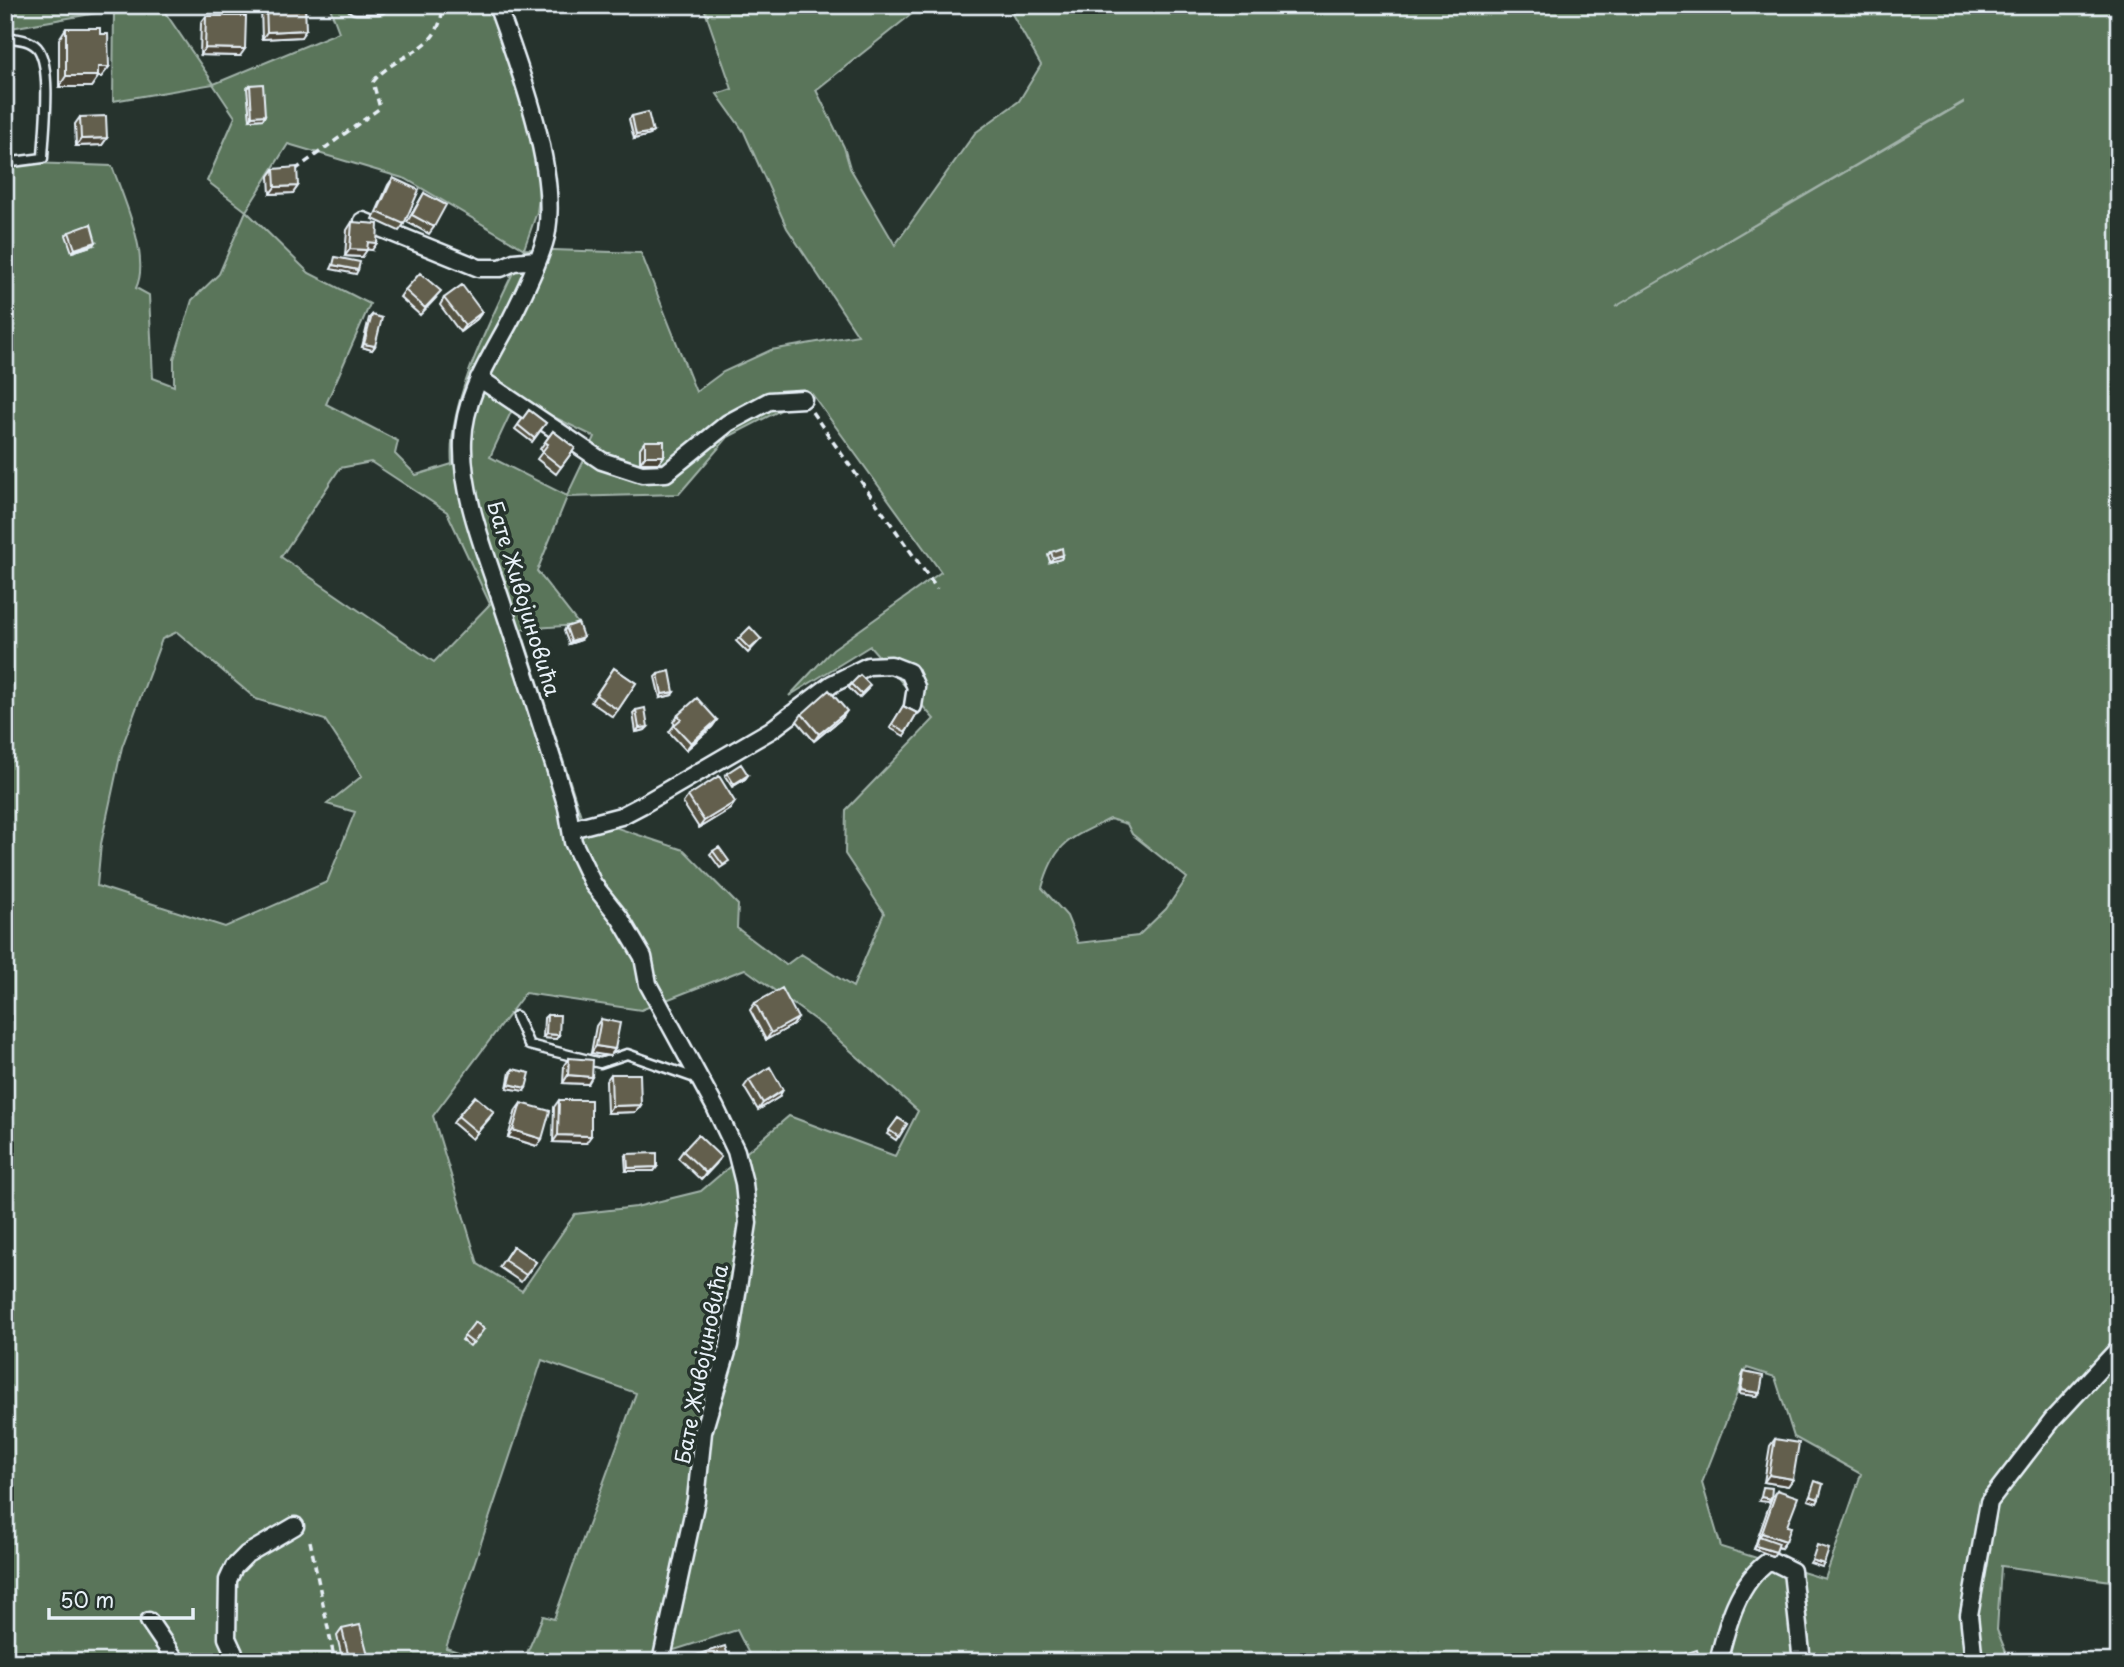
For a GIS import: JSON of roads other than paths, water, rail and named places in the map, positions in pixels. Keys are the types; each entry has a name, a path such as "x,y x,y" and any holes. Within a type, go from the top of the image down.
{"street":[{"path":"356,5 379,5"},
{"name":"Бате Живојиновића","path":"497,5 520,69 549,197 547,233 512,316 479,378 465,422 466,472 479,533 568,807 573,842 593,884 620,918 643,957 648,984 701,1080 736,1151 744,1183 748,1223 729,1345 704,1432 696,1500 661,1662"},
{"path":"363,221 479,268 500,268 514,262 536,260"},
{"path":"479,378 602,461 642,474 666,473 727,423 769,401 803,399"},
{"path":"571,829 621,816 642,805 771,730 832,684 868,666 891,665 909,672 916,687 914,706"},
{"path":"1974,1662 1969,1615 1989,1502 2053,1419 2119,1348"},
{"path":"238,1662 228,1638 228,1580 234,1567 247,1554 295,1526"},
{"path":"1718,1662 1728,1627 1746,1583 1757,1569 1770,1560 1792,1571 1802,1662"},
{"path":"149,1621 177,1662"}],"lane":[{"path":"5,38 28,41 39,49 45,68 43,158 5,163"},
{"path":"516,1016 529,1045 600,1063 627,1054 701,1080"}]}
